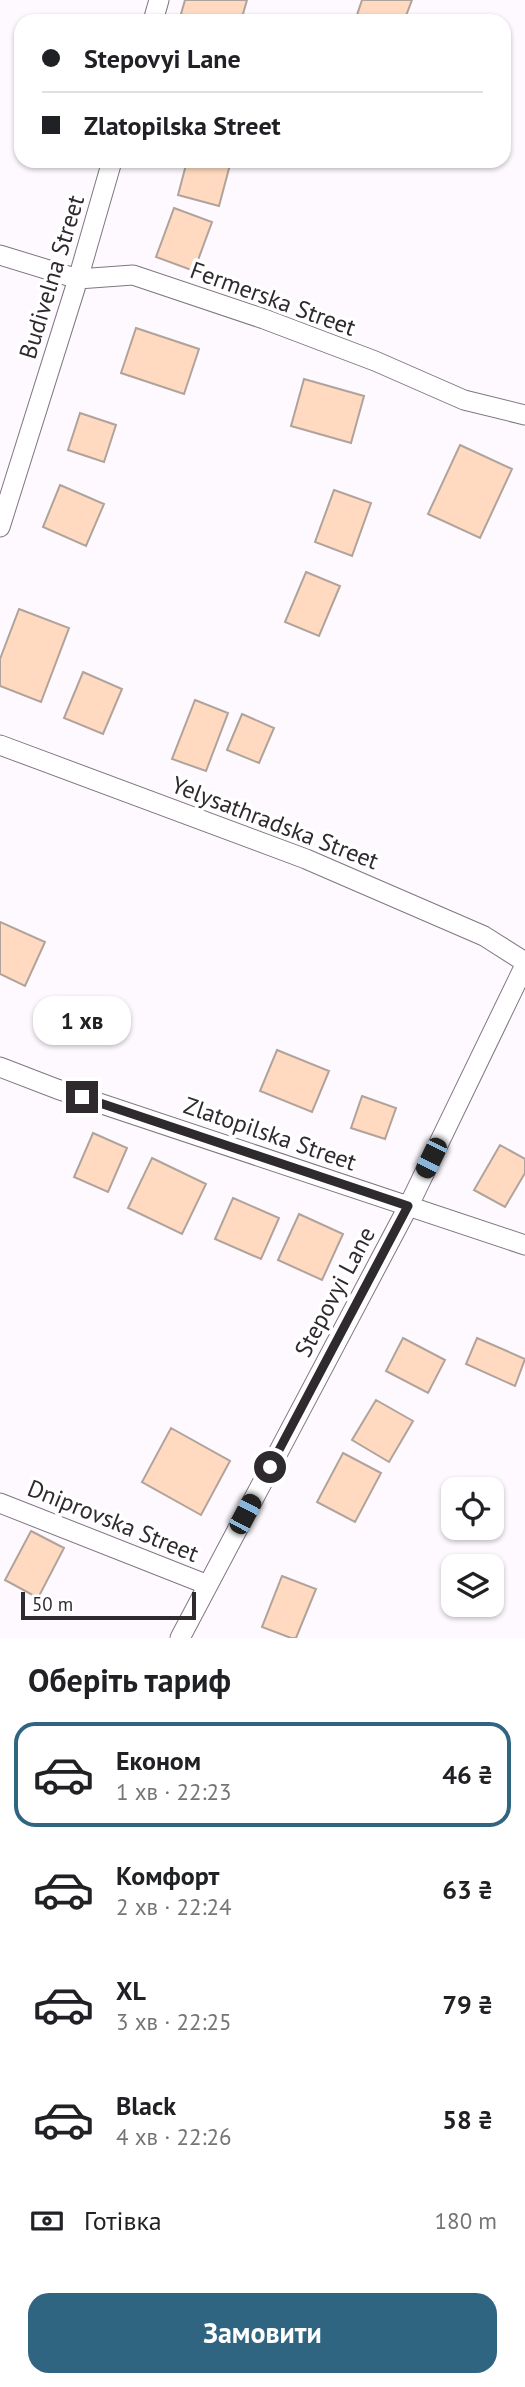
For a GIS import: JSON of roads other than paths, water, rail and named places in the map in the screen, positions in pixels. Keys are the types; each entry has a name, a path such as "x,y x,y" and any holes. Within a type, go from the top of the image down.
{"street":[{"name":"Budivelna Street","path":"0,527 110,168"},
{"name":"Fermerska Street","path":"0,256 78,279 133,275 264,319 375,361 464,400 525,415"},
{"name":"Yelysathradska Street","path":"0,745 306,859 484,936 525,964"},
{"name":"Stepovyi Lane","path":"180,1638 408,1206 525,964"},
{"name":"Zlatopilska Street","path":"0,1067 525,1245"},
{"name":"Dniprovska Street","path":"0,1503 208,1585"}]}
